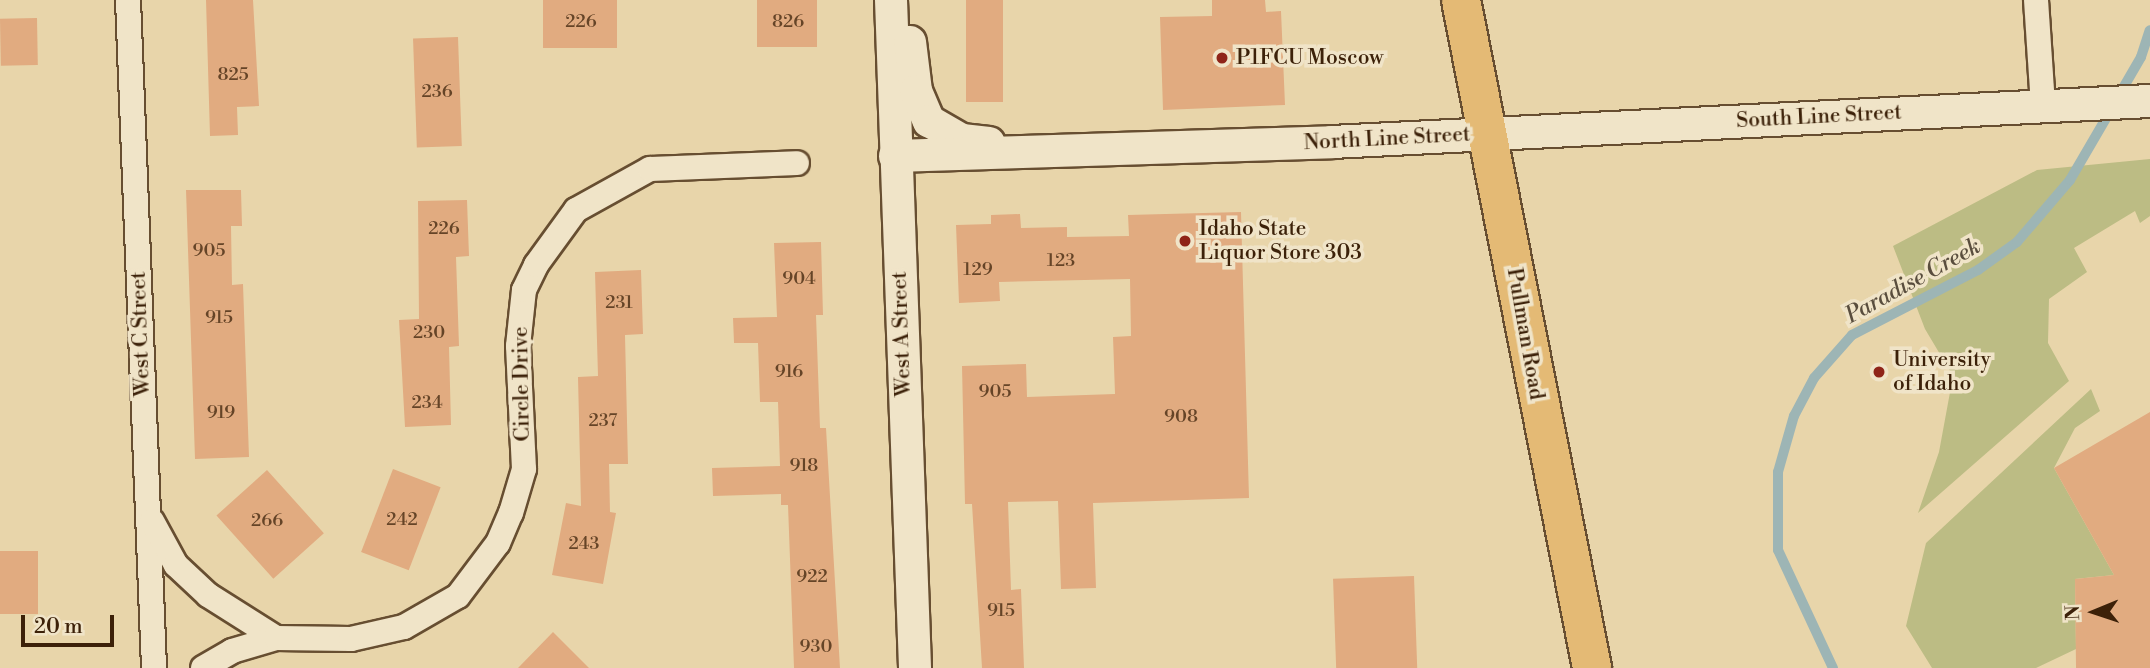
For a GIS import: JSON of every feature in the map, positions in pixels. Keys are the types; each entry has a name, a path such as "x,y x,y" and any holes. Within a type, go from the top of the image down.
{"main road":[{"name":"Pullman Road","path":"1461,0 1592,668"}],"street":[{"name":"West C Street","path":"128,0 154,668"},
{"name":"West A Street","path":"891,0 915,668"},
{"path":"905,0 916,91 929,121 962,140 1076,149"},
{"path":"2036,0 2057,105"},
{"name":"South Line Street","path":"1488,134 2150,101"},
{"name":"North Line Street","path":"1076,149 1286,144 1488,134"},
{"path":"895,156 1076,149"},
{"name":"Circle Drive","path":"203,668 232,651 276,638 351,639 404,626 458,596 498,542 524,469 518,346 524,290 576,211 650,169 797,163"},
{"path":"148,516 176,565 208,595 276,638"}],"green space":[{"path":"2150,159 2150,216 2140,223 2135,211 2074,248 2087,272 2049,299 2048,343 2069,381 1918,513 1939,452 1953,376 1925,329 1893,246 2037,170"},
{"path":"2091,389 2100,411 2075,428 2054,468 2114,575 2075,579 2076,649 2036,668 1932,668 1906,626 1926,543"}],"building":[{"path":"206,0 253,0 259,106 237,107 238,135 210,136"},
{"path":"543,0 617,0 617,48 543,48"},
{"path":"757,0 817,0 817,47 757,47"},
{"path":"966,0 1003,0 1003,102 966,102"},
{"name":"P1FCU Moscow","path":"1212,0 1265,0 1266,12 1281,11 1285,105 1163,110 1160,17 1212,16"},
{"path":"37,18 38,65 1,66 0,19"},
{"path":"458,37 462,146 417,148 413,39"},
{"path":"186,190 241,190 242,226 231,226 232,285 243,284 249,457 195,459"},
{"path":"467,200 469,256 456,257 459,346 449,347 451,425 405,427 399,320 419,319 418,201"},
{"path":"1241,212 1249,498 1093,503 1096,588 1061,589 1058,501 1008,502 1011,590 1021,589 1024,668 982,668 972,504 965,504 962,366 1026,364 1027,397 1115,394 1113,337 1131,336 1130,279 999,282 1000,301 959,303 956,225 991,224 991,215 1020,214 1021,228 1067,227 1067,237 1129,236 1128,215"},
{"path":"821,242 823,315 816,315 820,428 826,428 840,668 794,668 788,505 781,505 781,494 713,496 712,468 780,466 778,402 760,402 758,343 734,343 733,318 777,317 774,243"},
{"path":"641,270 643,334 625,335 628,464 609,464 610,512 616,513 603,584 552,575 566,503 581,506 578,377 598,376 595,272"},
{"path":"2150,412 2150,668 2076,668 2075,579 2114,575 2054,468"},
{"path":"393,469 441,487 409,570 361,552"},
{"path":"267,470 324,533 273,579 216,516"},
{"path":"0,551 38,551 38,614 0,614"},
{"path":"1414,576 1417,668 1336,668 1333,579"},
{"path":"553,632 589,668 518,668"}],"waterway":[{"name":"Paradise Creek","path":"2119,95 2141,57 2150,30"},
{"name":"Paradise Creek","path":"1833,668 1778,550 1778,472 1794,416 1814,378 1852,335 1978,270 2017,242 2070,180 2112,108"}],"place":[{"name":"P1FCU Moscow","path":"1222,58"},
{"name":"Idaho State Liquor Store 303","path":"1185,241"},
{"name":"University of Idaho","path":"1879,372"}]}
